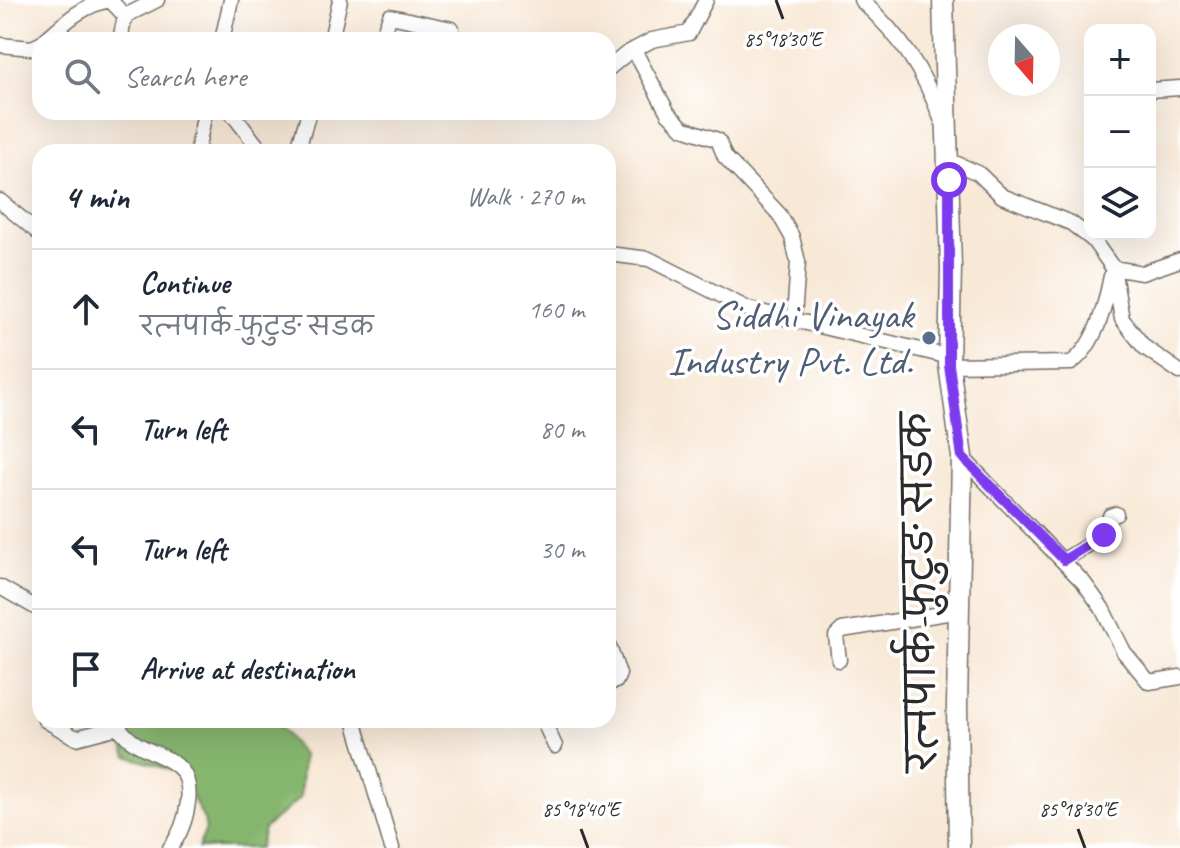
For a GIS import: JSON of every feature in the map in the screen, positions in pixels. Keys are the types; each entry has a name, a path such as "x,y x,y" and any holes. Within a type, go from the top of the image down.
{"street":[{"path":"56,32 97,2 110,0 125,16"},
{"path":"125,16 157,0"},
{"path":"224,32 231,0"},
{"path":"333,32 340,0"},
{"path":"616,63 652,40 689,33 706,0"},
{"path":"861,0 894,30 910,52 931,91 948,136"},
{"name":"रत्नपार्क-फुटुङ सडक","path":"943,0 950,361 962,457 959,848"},
{"path":"122,32 125,16"},
{"path":"384,32 390,16 452,29"},
{"path":"0,45 32,48"},
{"path":"634,50 668,113 683,128 718,140 734,168 785,225 798,262 794,318"},
{"path":"1156,90 1180,88"},
{"path":"199,144 203,120"},
{"path":"237,120 256,144"},
{"path":"299,144 307,120"},
{"path":"948,160 978,173 1002,196 1071,223 1093,240 1113,268 1122,319 1144,347 1180,372"},
{"path":"0,201 32,227"},
{"path":"616,255 649,259 748,309 794,318 950,361 1071,363 1084,354 1105,304 1113,268"},
{"path":"1113,268 1142,273 1180,260"},
{"path":"962,457 1064,560 1102,608 1124,652 1149,682 1180,677"},
{"path":"1064,560 1104,535 1110,516 1116,514"},
{"path":"0,587 32,605"},
{"path":"839,660 836,636 842,630 959,611"},
{"path":"59,728 76,738 105,728"},
{"path":"120,728 132,745 175,763 185,774 189,785 187,808 179,833 170,848"},
{"path":"356,728 392,848"},
{"path":"547,728 555,746"}],"green space":[{"path":"127,728 281,728 303,755 300,798 264,829 259,848 198,848 206,829 187,786 173,771 127,756 120,738"}],"place":[{"name":"Siddhi Vinayak Industry Pvt. Ltd.","path":"929,338"}],"route":[{"path":"949,180 949,365 962,457 1064,560 1104,535"}]}
